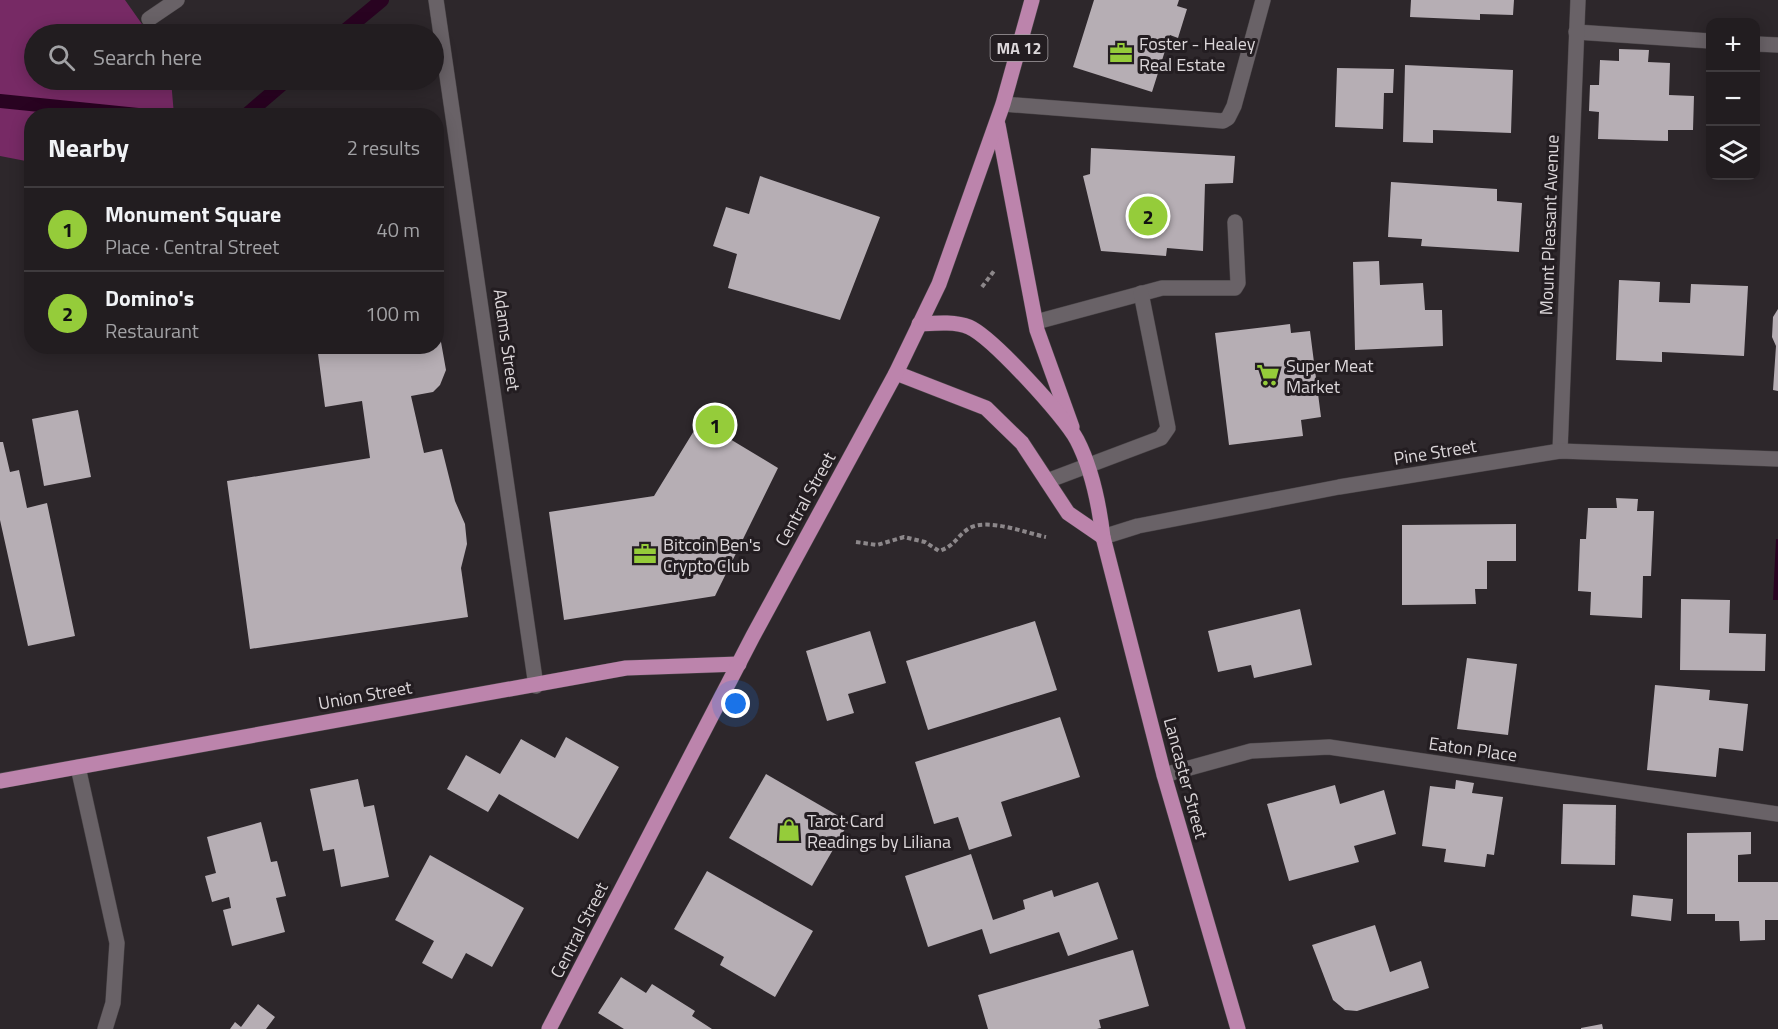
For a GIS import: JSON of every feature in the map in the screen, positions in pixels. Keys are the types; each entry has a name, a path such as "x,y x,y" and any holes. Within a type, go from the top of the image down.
{"main road":[{"name":"Central Street","path":"549,1029 739,664 896,373 939,284 1004,104 1032,0"},
{"path":"998,120 1035,322 1076,439"},
{"name":"Lancaster Street","path":"919,324 943,322 968,326 985,337 1034,386 1076,439 1099,503 1102,537 1164,775 1238,1029"},
{"path":"896,373 986,408 1022,443 1068,513 1102,537"},
{"name":"Union Street","path":"0,781 627,668 739,664"}],"street":[{"path":"149,19 177,0"},
{"path":"1004,104 1223,122 1228,118 1234,106 1263,0"},
{"name":"Mount Pleasant Avenue","path":"1560,451 1578,0"},
{"name":"Adams Street","path":"436,2 439,24"},
{"path":"1576,32 1706,41"},
{"path":"1760,44 1778,45"},
{"name":"Adams Street","path":"444,55 536,686"},
{"path":"1035,322 1162,288 1235,288 1238,284 1235,222"},
{"path":"1047,481 1161,438 1168,428 1141,293"},
{"name":"Pine Street","path":"1102,537 1138,526 1328,489 1560,451 1778,459"},
{"name":"Eaton Place","path":"1164,775 1251,751 1329,747 1778,814"},
{"path":"78,766 117,944 113,1003 105,1029"}],"path":[{"path":"856,542 877,545 903,537 925,542 939,551 951,547 969,528 996,524 1013,531 1048,537"}],"shaded area":[{"path":"0,0 125,0 142,24 24,24 24,90 172,90 173,108 24,108 24,161 0,156"},
{"path":"1776,539 1778,539 1778,600 1773,600"}],"building":[{"name":"Foster - Healey Real Estate","path":"1094,0 1179,0 1177,6 1187,9 1178,38 1170,35 1152,92 1073,67"},
{"path":"1411,0 1514,0 1513,15 1480,14 1480,20 1410,17"},
{"path":"1619,49 1649,50 1648,62 1670,63 1669,95 1694,96 1693,130 1668,130 1668,141 1598,139 1599,112 1589,111 1590,85 1599,85 1600,60 1619,61"},
{"path":"1405,65 1513,70 1511,133 1433,130 1433,143 1403,142"},
{"path":"1337,68 1394,69 1393,93 1384,93 1383,129 1335,127"},
{"path":"1091,148 1235,156 1233,183 1205,184 1203,251 1167,248 1166,256 1101,251 1083,176 1090,174"},
{"path":"760,176 880,217 840,320 728,288 737,254 713,246 726,207 749,214"},
{"path":"1391,182 1497,189 1497,201 1522,203 1519,252 1421,246 1422,239 1388,237"},
{"path":"1379,261 1380,285 1423,283 1425,310 1442,310 1443,346 1355,350 1353,262"},
{"path":"1619,280 1660,282 1659,302 1690,303 1691,284 1748,286 1744,356 1662,352 1662,362 1616,360"},
{"path":"1778,309 1778,391 1773,390 1776,346 1772,337 1773,317"},
{"name":"Super Meat Market","path":"1290,324 1291,333 1310,331 1321,417 1301,420 1303,436 1229,445 1215,333"},
{"path":"318,354 443,354 446,370 440,385 433,392 411,396 424,453 442,449 455,501 465,524 467,544 461,568 468,617 250,649 227,481 370,458 362,401 325,407"},
{"path":"78,410 91,477 44,486 32,419"},
{"name":"Bitcoin Ben's Crypto Club","path":"700,421 778,468 715,596 564,620 549,512 654,496"},
{"path":"0,442 3,442 10,472 19,470 27,508 47,503 75,636 28,646 0,520"},
{"path":"1616,498 1638,499 1637,511 1654,511 1651,576 1643,576 1642,618 1590,615 1591,592 1578,591 1580,539 1586,539 1588,508 1617,508"},
{"path":"1516,524 1516,561 1487,561 1487,589 1475,589 1476,604 1402,605 1402,525"},
{"path":"1681,599 1730,600 1729,633 1766,634 1765,671 1680,670"},
{"path":"1300,609 1312,665 1254,678 1251,665 1218,672 1208,631"},
{"path":"1035,621 1057,690 928,730 906,661"},
{"path":"870,631 886,683 848,694 854,713 827,721 806,651"},
{"path":"1467,658 1517,664 1508,735 1457,729"},
{"path":"1655,685 1710,690 1709,700 1748,704 1743,751 1719,748 1716,777 1647,770"},
{"path":"1060,717 1080,777 1001,802 1012,836 969,850 958,817 934,824 915,762"},
{"path":"566,737 619,767 578,839 499,794 488,812 447,789 466,755 500,774 521,739 555,758"},
{"name":"Tarot Card Readings by Liliana","path":"766,774 849,822 812,886 729,838"},
{"path":"358,779 364,807 374,805 389,877 341,887 334,849 323,851 310,789"},
{"path":"1456,780 1474,783 1472,793 1503,797 1494,855 1487,854 1485,867 1444,862 1446,849 1422,846 1430,786 1455,789"},
{"path":"1335,785 1340,804 1384,790 1396,834 1354,846 1359,862 1289,881 1267,804"},
{"path":"1563,804 1616,805 1615,865 1561,864"},
{"path":"261,822 271,862 277,861 286,896 276,898 285,932 232,946 223,910 231,908 229,897 212,902 205,876 216,873 207,837"},
{"path":"1751,832 1751,854 1738,855 1738,882 1778,882 1778,920 1765,920 1765,940 1740,941 1739,921 1715,921 1715,914 1687,914 1687,833"},
{"path":"971,854 993,920 1025,909 1023,900 1052,890 1054,897 1098,882 1118,939 1068,956 1059,932 990,954 982,929 928,947 905,876"},
{"path":"430,855 524,908 492,967 466,953 452,979 422,963 434,941 395,920"},
{"path":"707,871 813,931 775,997 720,965 724,957 674,929"},
{"path":"1633,895 1673,899 1671,921 1631,916"},
{"path":"1375,925 1390,972 1421,961 1429,988 1357,1011 1345,1010 1333,1000 1312,945"},
{"path":"1133,950 1149,1006 1099,1020 1101,1028 1097,1029 988,1029 978,995"},
{"path":"621,977 646,993 652,984 695,1011 692,1016 712,1029 624,1029 598,1013"},
{"path":"258,1004 275,1017 266,1029 230,1029 235,1022 241,1027"},
{"path":"1602,1024 1603,1029 1581,1029 1581,1028"}],"waterway":[{"path":"353,24 382,0"},
{"path":"254,108 275,90"},
{"path":"0,101 69,108"}],"place":[{"name":"Foster - Healey Real Estate","path":"1121,53"},
{"name":"Domino's","path":"1148,216"},
{"name":"Super Meat Market","path":"1268,375"},
{"name":"Monument Square","path":"715,425"},
{"name":"Bitcoin Ben's Crypto Club","path":"645,554"},
{"name":"Tarot Card Readings by Liliana","path":"789,830"}]}
